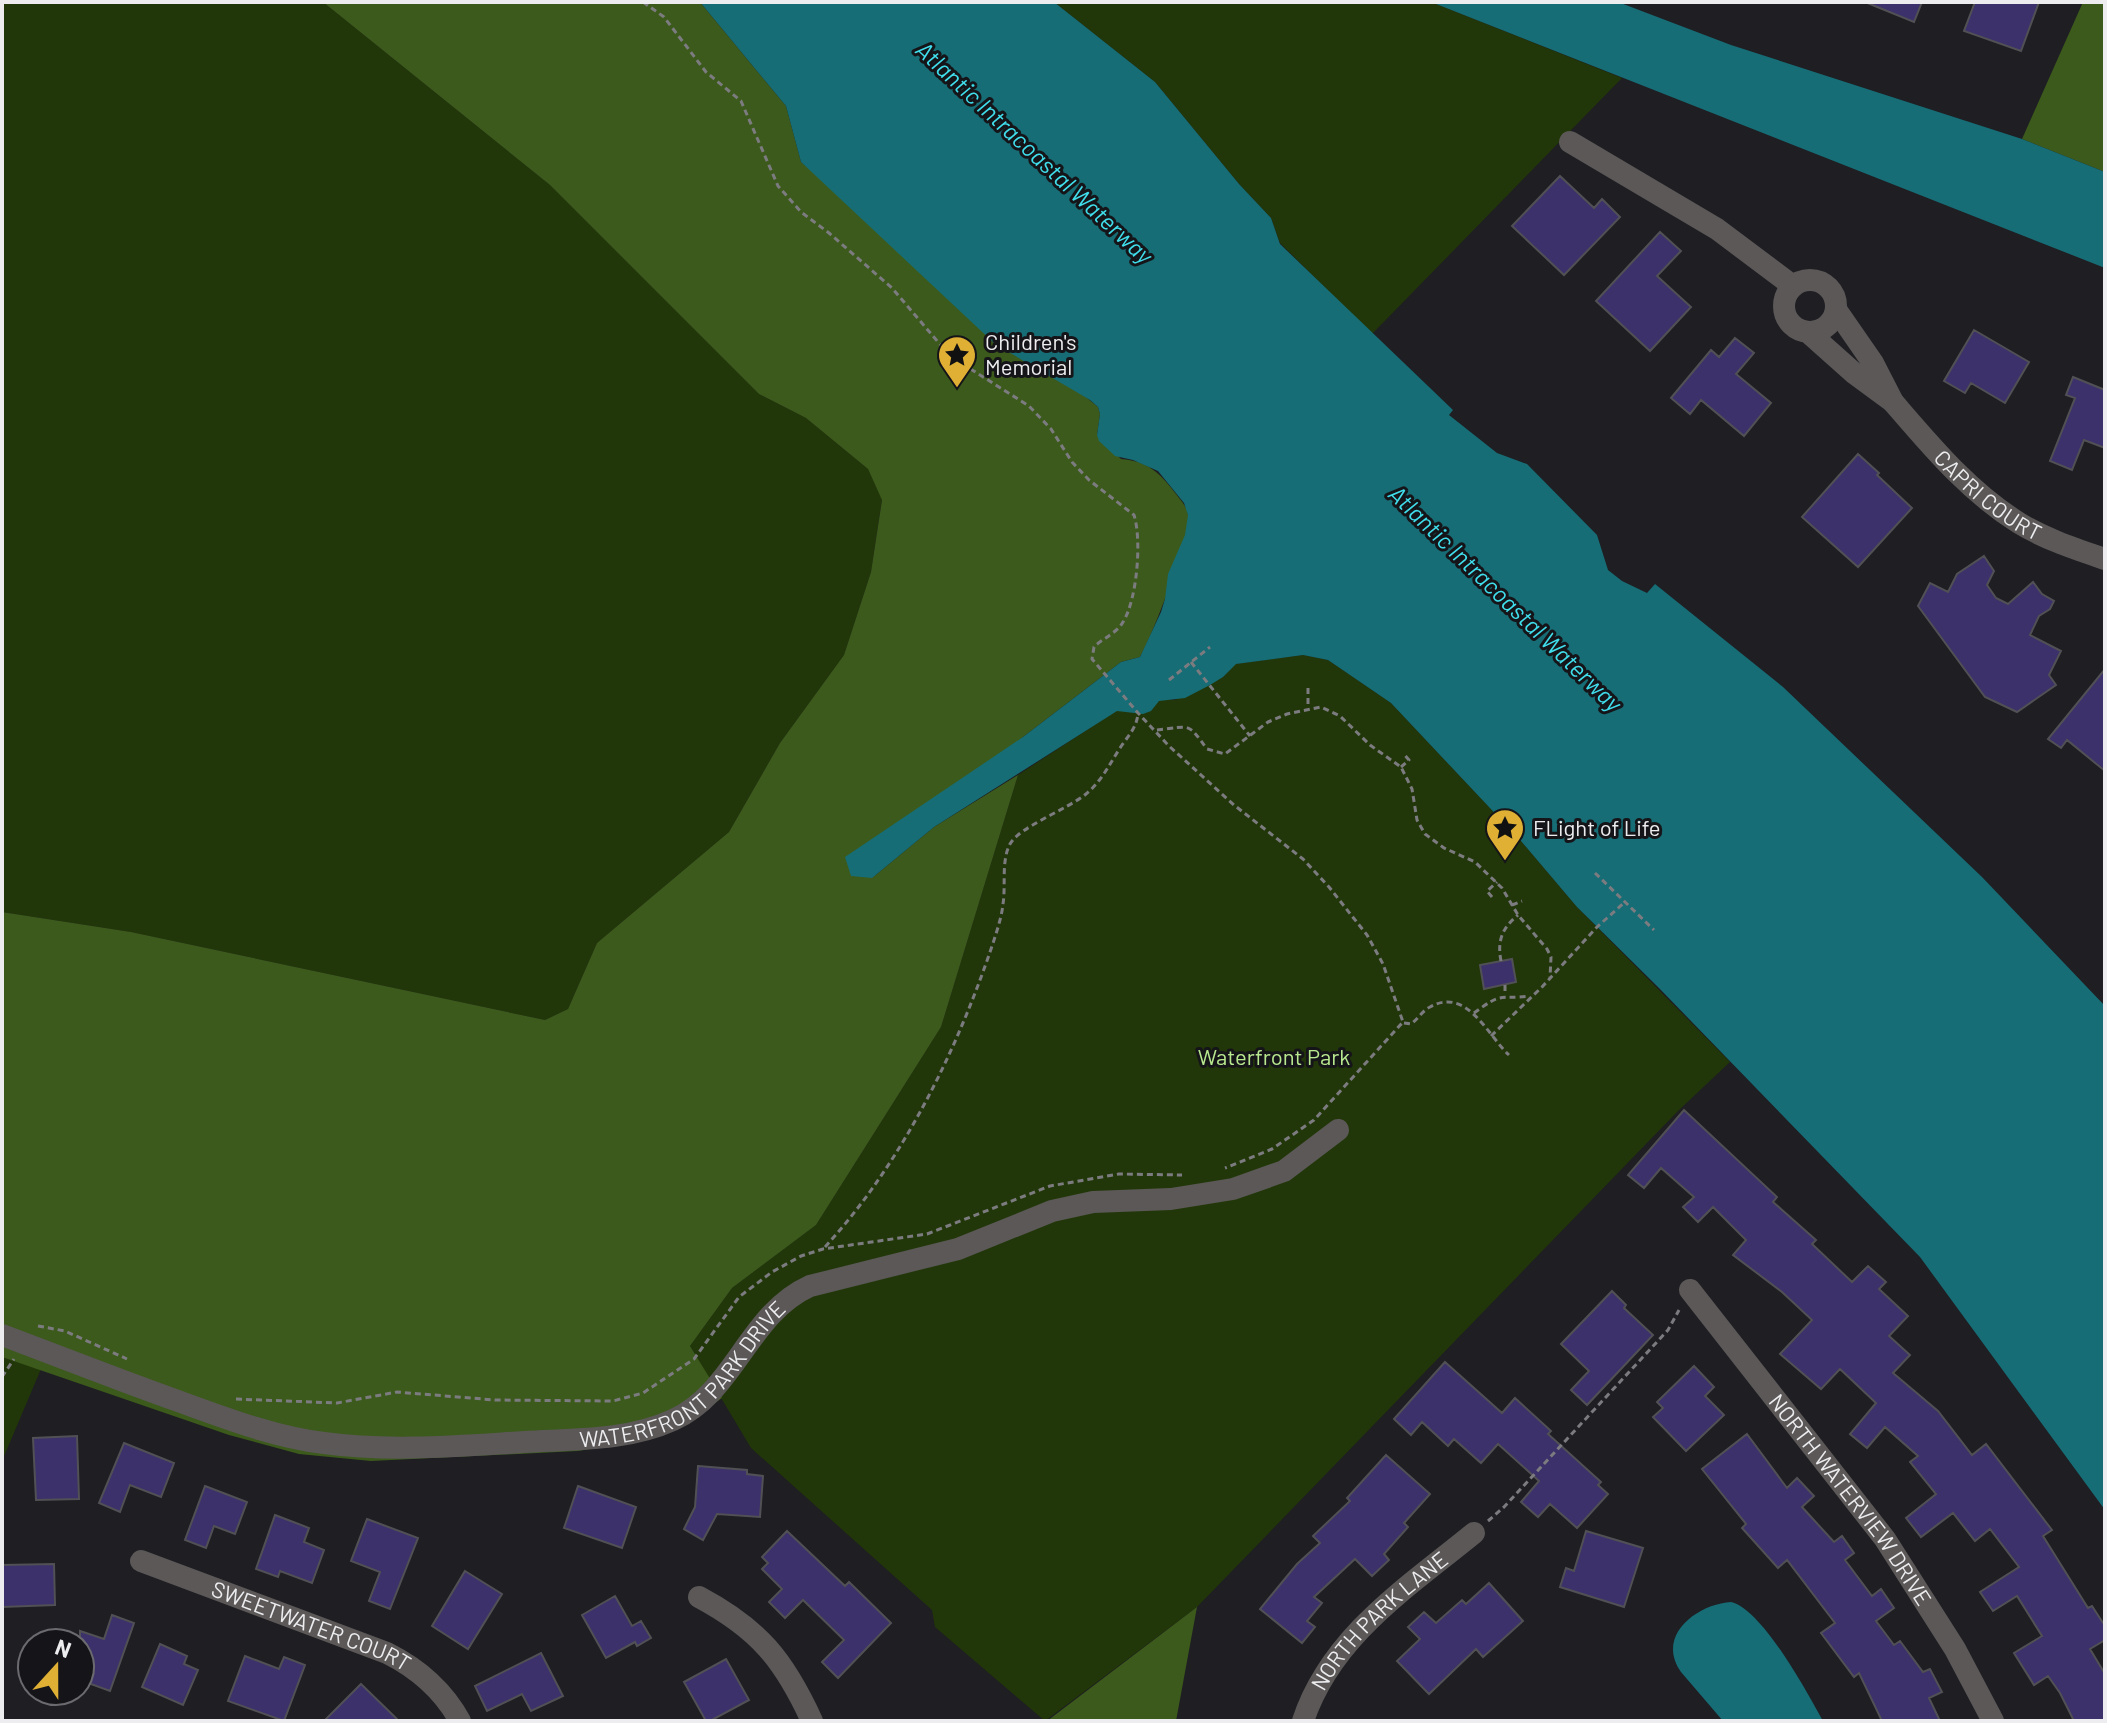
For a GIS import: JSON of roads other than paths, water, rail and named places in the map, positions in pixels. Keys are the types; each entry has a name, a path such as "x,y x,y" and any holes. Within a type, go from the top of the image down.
{"street":[{"path":"1570,142 1717,229 1793,286"},
{"name":"CAPRI COURT","path":"1893,402 1873,363 1837,311 1834,293 1826,285 1809,279 1793,286 1784,302 1785,315 1792,325 1809,333 1855,374 1893,402 1947,464 1994,505 2035,532 2105,559"},
{"path":"1809,333 1827,327 1837,311"},
{"name":"WATERFRONT PARK DRIVE","path":"12,1339 223,1417 321,1443 399,1448 617,1436 658,1425 698,1405 720,1383 776,1308 810,1286 958,1249 1052,1211 1093,1202 1171,1199 1233,1189 1284,1171 1338,1130"},
{"name":"NORTH WATERVIEW DRIVE","path":"1690,1290 1885,1539 1955,1649 1993,1721"},
{"name":"NORTH PARK LANE","path":"1303,1721 1324,1673 1354,1634 1474,1533"},
{"name":"SWEETWATER COURT","path":"141,1561 412,1665 450,1703 460,1721"},
{"path":"699,1597 731,1614 762,1641 793,1681 812,1721"}],"water":[{"name":"Atlantic Intracoastal Waterway","path":"700,2 1054,2 1155,82 1271,218 1280,244 1453,410 1449,415 1497,453 1527,464 1597,535 1608,570 1647,593 1655,584 1783,687 1982,877 2105,1006 2105,1510 1920,1257 1577,907 1521,841 1391,703 1328,660 1303,655 1236,664 1223,677 1185,698 1159,701 1151,711 1143,714 1117,711 934,827 872,878 851,876 845,857 1023,737 1121,662 1140,657 1161,612 1168,574 1185,535 1188,515 1184,503 1158,471 1115,456 1099,441 1098,407 995,344 801,162 786,106"},
{"path":"1431,2 1618,2 1731,45 2022,139 2105,172 2105,268"},
{"path":"1731,1602 1756,1619 1770,1635 1823,1721 1723,1721 1681,1672 1674,1658 1673,1646 1684,1624 1706,1609"}],"place":[{"name":"Children's Memorial","path":"957,389"},
{"name":"FLight of Life","path":"1505,862"}],"park label":[{"name":"Waterfront Park","path":"1274,1057"}]}
